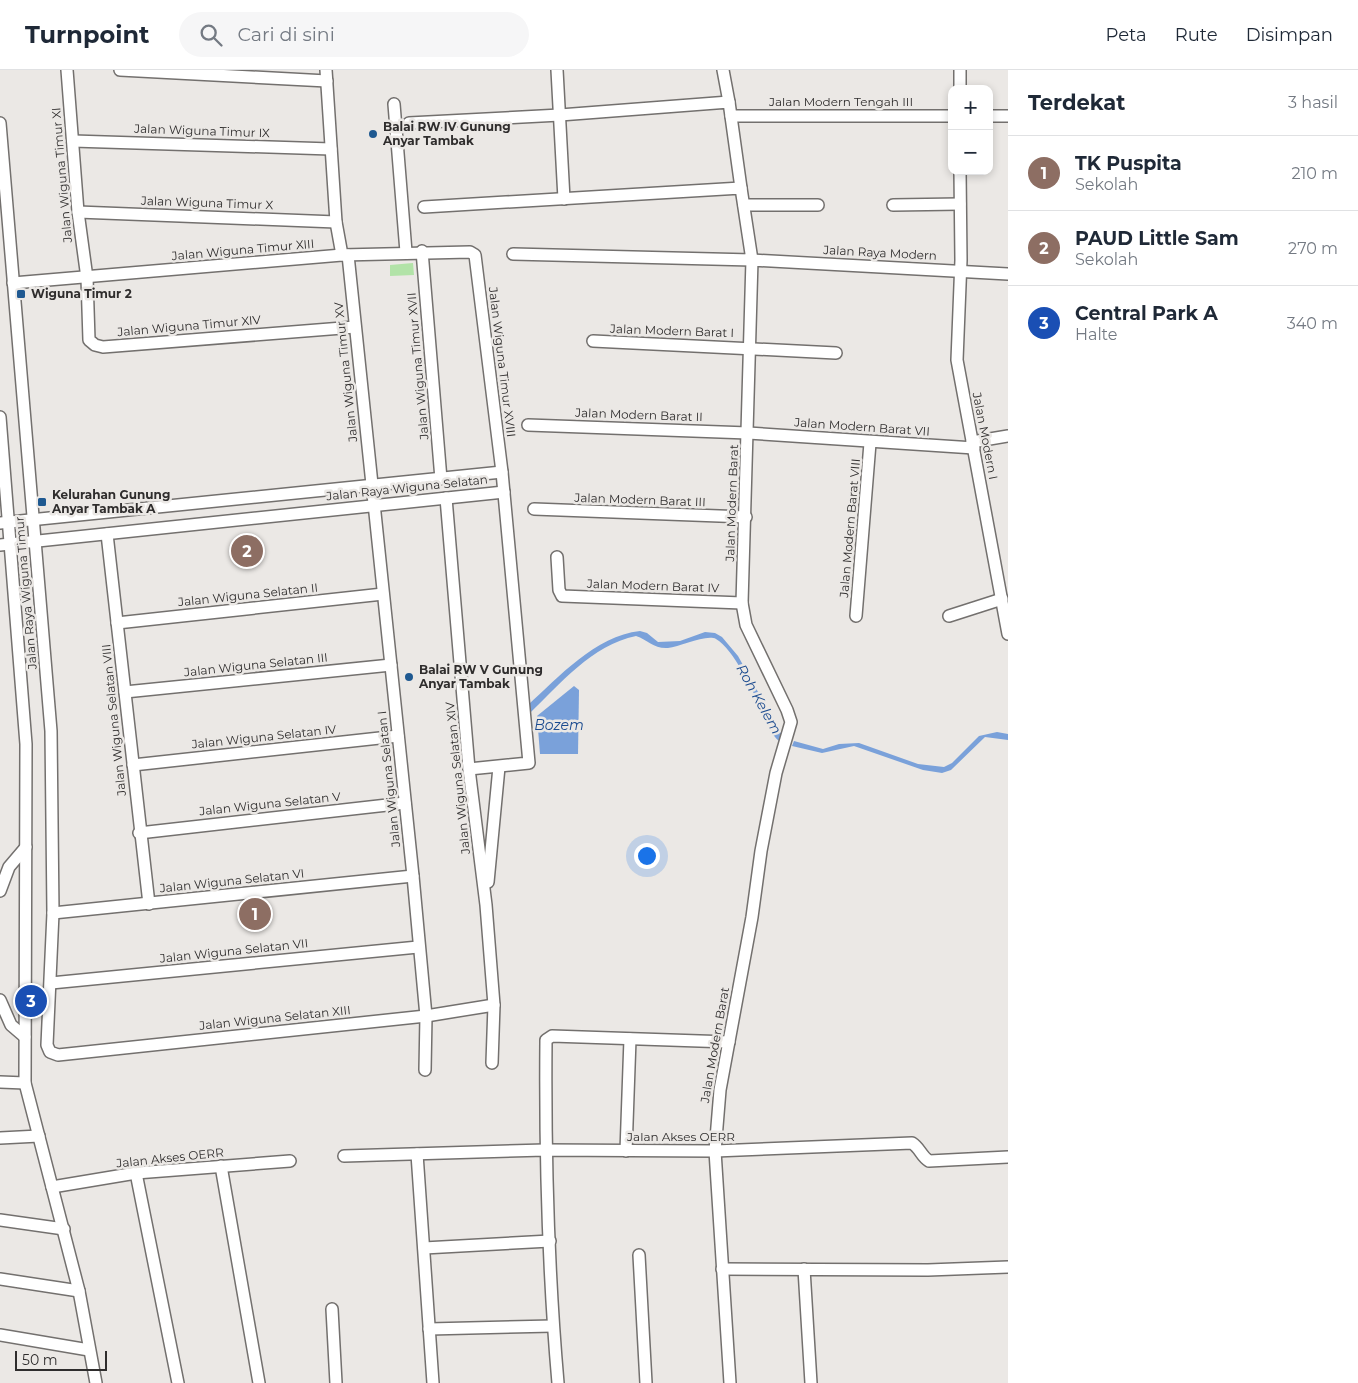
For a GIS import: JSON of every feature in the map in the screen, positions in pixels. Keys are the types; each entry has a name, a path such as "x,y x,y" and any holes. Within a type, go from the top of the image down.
{"street":[{"name":"Jalan Wiguna Timur XI","path":"66,70 78,212 87,278"},
{"path":"120,70 326,76"},
{"path":"557,70 564,199"},
{"name":"Jalan Modern Barat","path":"723,70 752,260 742,603 746,625 790,716 786,741 776,773 761,851 720,1090 715,1151 730,1383"},
{"path":"960,70 960,85"},
{"name":"Jalan Wiguna Timur XV","path":"326,76 336,222 345,255 355,327 372,486"},
{"path":"409,123 560,115 729,102"},
{"path":"394,104 406,252"},
{"name":"Jalan Modern Tengah III","path":"731,116 948,116"},
{"path":"993,116 1008,116"},
{"name":"Jalan Raya Wiguna Timur","path":"0,123 2,185 36,542 51,731 53,913 47,1046 50,1052 58,1055"},
{"name":"Jalan Wiguna Timur IX","path":"73,141 331,149"},
{"name":"Jalan Modern I","path":"960,175 961,271 957,360 1008,634"},
{"path":"424,207 741,188"},
{"path":"744,204 818,205"},
{"path":"893,205 960,204"},
{"name":"Jalan Wiguna Timur X","path":"78,212 336,222"},
{"name":"Jalan Wiguna Timur XIII","path":"12,283 345,255 422,251 470,252 475,255"},
{"name":"Jalan Wiguna Timur XVII","path":"422,251 442,478"},
{"name":"Jalan Raya Modern","path":"514,254 752,260 1008,274"},
{"name":"Jalan Wiguna Timur XVIII","path":"475,255 502,472"},
{"name":"Jalan Wiguna Timur XIV","path":"87,278 89,340 95,345 103,347 355,327"},
{"name":"Jalan Modern Barat I","path":"593,341 750,347 836,353"},
{"name":"Jalan Raya Wiguna Timur","path":"0,417 4,544 26,744 25,1083 79,1290 96,1383"},
{"name":"Jalan Modern Barat II","path":"528,425 748,432"},
{"name":"Jalan Modern Barat VII","path":"748,432 870,443 973,445 1008,436"},
{"name":"Jalan Modern Barat VIII","path":"856,616 870,443"},
{"name":"Jalan Raya Wiguna Selatan","path":"4,523 502,472 504,492 4,544"},
{"name":"Jalan Wiguna Selatan I","path":"372,486 426,1016 425,1070"},
{"path":"468,769 529,763 504,492"},
{"name":"Jalan Wiguna Selatan XIV","path":"446,498 468,769 486,905 494,1005 492,1063"},
{"name":"Jalan Modern Barat III","path":"534,509 746,517"},
{"name":"Jalan Wiguna Selatan VIII","path":"107,534 139,832 149,904"},
{"name":"Jalan Modern Barat IV","path":"557,557 559,590 562,596 742,603"},
{"name":"Jalan Wiguna Selatan II","path":"117,623 382,594"},
{"path":"949,616 1002,599"},
{"name":"Jalan Wiguna Selatan III","path":"125,692 390,665"},
{"name":"Jalan Wiguna Selatan IV","path":"133,765 398,736"},
{"name":"Jalan Wiguna Selatan XIV","path":"486,905 499,767"},
{"name":"Jalan Wiguna Selatan V","path":"139,832 404,803"},
{"path":"0,891 10,868 26,846"},
{"name":"Jalan Wiguna Selatan VI","path":"53,913 413,876"},
{"name":"Jalan Wiguna Selatan VII","path":"51,983 418,947"},
{"path":"0,1000 11,1025 25,1038"},
{"name":"Jalan Wiguna Selatan XIII","path":"58,1055 426,1016 494,1005"},
{"path":"558,1383 553,1326 545,1150 546,1040 552,1036 729,1042"},
{"path":"626,1151 630,1038"},
{"path":"0,1082 25,1083"},
{"path":"0,1138 39,1136"},
{"name":"Jalan Akses OERR","path":"344,1156 545,1150 715,1151 912,1142 920,1147 924,1158 929,1161 1008,1157"},
{"path":"417,1154 433,1383"},
{"name":"Jalan Akses OERR","path":"52,1187 136,1173 290,1161"},
{"path":"221,1166 260,1383"},
{"path":"136,1173 178,1383"},
{"path":"0,1220 64,1229"},
{"path":"424,1248 550,1241"},
{"path":"639,1254 646,1383"},
{"path":"722,1269 928,1270 1008,1267"},
{"path":"804,1269 811,1383"},
{"path":"0,1278 79,1290"},
{"path":"332,1309 336,1383"},
{"path":"429,1329 553,1326"},
{"path":"0,1335 90,1350"}],"green space":[{"path":"413,263 414,275 390,276 390,265"}],"water":[{"name":"Roh Kelem","path":"640,631 647,633 658,642 680,641 705,632 715,633 722,637 738,656 783,737 780,742 771,731 762,709 736,661 723,644 712,638 700,639 668,648 655,646 636,636 620,641 605,648 578,667 529,714 528,705 579,659 608,641 624,634"},
{"name":"Bozem","path":"574,686 579,690 578,754 540,754 537,716"},
{"path":"997,732 1008,734 1008,740 985,737 951,770 942,773 923,770 854,746 822,753 792,746 794,741 823,749 839,744 859,743 918,764 944,767 952,763 979,736"}],"place":[{"name":"Balai RW IV Gunung Anyar Tambak","path":"373,134"},
{"name":"Wiguna Timur 2","path":"21,294"},
{"name":"Kelurahan Gunung Anyar Tambak A","path":"42,502"},
{"name":"PAUD Little Sam","path":"247,551"},
{"name":"Balai RW V Gunung Anyar Tambak","path":"409,677"},
{"name":"TK Puspita","path":"255,914"},
{"name":"Central Park A","path":"31,1001"}]}
